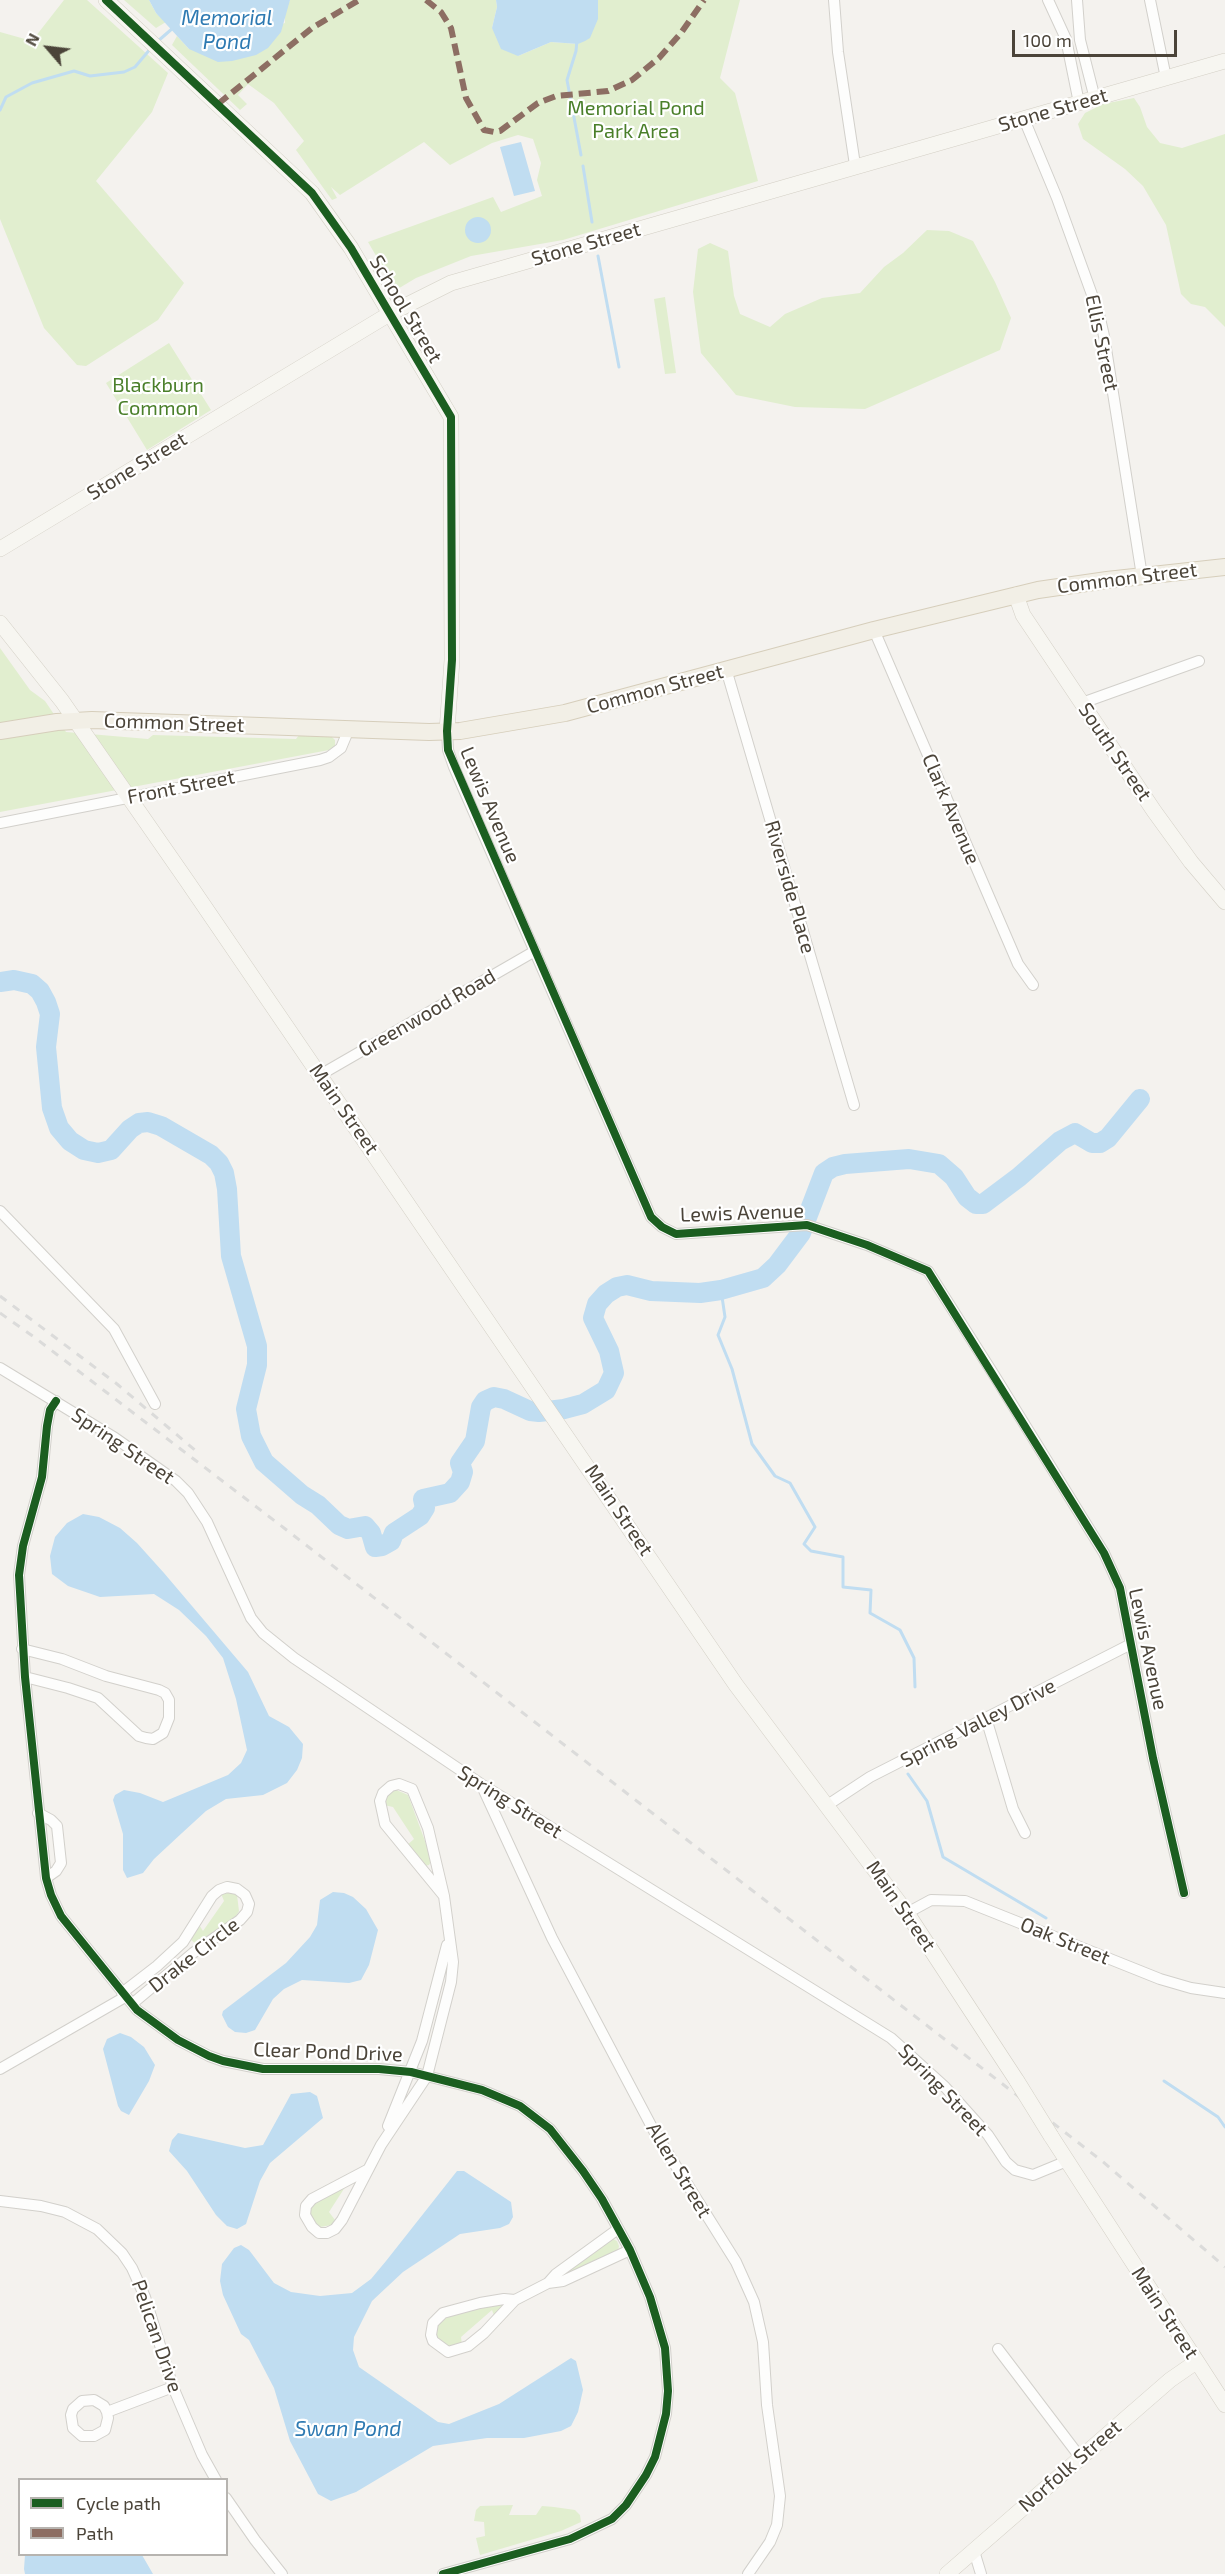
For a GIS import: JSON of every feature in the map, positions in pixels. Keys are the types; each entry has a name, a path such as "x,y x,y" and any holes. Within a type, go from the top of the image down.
{"main road":[{"name":"Common Street","path":"0,731 76,720 447,732 516,723 565,713 874,630 1016,595 1073,584 1225,567"}],"street":[{"name":"School Street","path":"106,0 312,193 345,238 451,417 452,660 447,732"},
{"path":"834,0 855,165"},
{"path":"1048,0 1062,28 1079,103"},
{"path":"1077,0 1083,52 1095,99"},
{"path":"1150,0 1166,78"},
{"path":"1062,28 1078,24"},
{"name":"Stone Street","path":"0,549 391,313 435,289 473,275 855,165 1225,62"},
{"name":"Ellis Street","path":"1024,119 1058,198 1099,314 1142,576"},
{"name":"South Street","path":"1016,595 1023,615 1179,846 1225,902"},
{"name":"Main Street","path":"0,623 76,720 736,1684 907,1913 1225,2404"},
{"name":"Clark Avenue","path":"874,630 1018,964 1033,985"},
{"path":"1082,703 1199,661"},
{"name":"Riverside Place","path":"726,669 854,1105"},
{"name":"Front Street","path":"0,823 320,760 329,757 341,748 346,729"},
{"name":"Lewis Avenue","path":"447,732 448,750 454,767 651,1217 662,1227 676,1234 802,1225 867,1245 928,1271 1104,1553 1120,1588 1184,1893"},
{"name":"Greenwood Road","path":"320,1075 535,951"},
{"path":"0,1211 114,1329 155,1404"},
{"name":"Spring Street","path":"0,1368 158,1467 188,1493 217,1542 244,1606 263,1633 294,1658 481,1784 891,2038 945,2087 988,2135 1006,2162 1015,2170 1033,2175 1067,2161"},
{"name":"Clear Pond Drive","path":"56,1401 50,1410 42,1477 20,1560 19,1604 24,1677 46,1878 61,1916 126,1998 157,2026 178,2040 223,2061 278,2070 379,2069 411,2072 504,2098 535,2116 559,2139 602,2199 630,2250 660,2326 667,2371 666,2414 663,2429 646,2475 626,2505 612,2519 570,2539 442,2574"},
{"name":"Spring Valley Drive","path":"826,1806 870,1778 1131,1644"},
{"path":"22,1649 62,1659 106,1676 159,1690 169,1700 169,1718 163,1733 153,1739 146,1738 139,1736 98,1698 24,1677"},
{"path":"986,1718 1013,1809 1025,1833"},
{"path":"367,2170 312,2199 306,2206 305,2214 312,2228 319,2233 327,2233 335,2229 342,2220 381,2145 426,2076 451,1982 453,1962 444,1896 428,1828 412,1789 399,1784 391,1786 383,1793 380,1801 385,1824 444,1896"},
{"name":"Allen Street","path":"481,1784 552,1938 654,2132 736,2262 754,2302 763,2342 767,2405 780,2496 777,2525 770,2542 748,2574"},
{"path":"38,1813 57,1826 61,1863 56,1871 46,1878"},
{"name":"Drake Circle","path":"227,1887 237,1889 246,1895 249,1904 247,1912 240,1920 126,1998 183,1942 212,1896 227,1887"},
{"name":"Oak Street","path":"907,1913 932,1900 965,1901 1160,1979 1191,1988 1225,1993"},
{"path":"381,2145 422,2041 449,1939"},
{"path":"183,1942 193,1953"},
{"path":"0,2069 126,1998"},
{"name":"Pelican Drive","path":"0,2201 45,2206 71,2214 103,2234 122,2253 132,2268 145,2297 173,2386 202,2455 215,2478"},
{"path":"548,2283 556,2274 618,2229"},
{"path":"514,2300 504,2299 480,2303 443,2313 433,2323 431,2335 433,2341 448,2352 468,2346 484,2333 514,2300 548,2283 563,2281 630,2250"},
{"path":"998,2349 1080,2457"},
{"name":"Norfolk Street","path":"947,2574 1170,2380 1196,2362"},
{"path":"107,2412 173,2386"},
{"path":"228,2501 271,2569 282,2574"},
{"path":"974,2551 981,2574"}],"green space":[{"path":"64,0 87,0 168,73 152,112 96,181 184,283 158,320 86,366 77,365 44,328 0,219 0,32 32,41"},
{"path":"124,0 149,0 156,13 166,22 156,28"},
{"name":"Memorial Pond Park Area","path":"290,0 496,0 497,7 492,28 518,56 551,42 578,44 598,6 598,0 740,0 720,78 735,93 758,181 563,240 471,256 416,278 396,290 368,242 493,197 501,212 542,196 537,180 541,163 533,139 518,135 492,143 450,165 424,142 340,195 331,187 337,198 332,200 296,150 304,141 274,103 248,84 238,95 247,104 240,110 172,45 177,36 189,49 285,23 285,11"},
{"path":"1134,98 1147,127 1160,143 1182,148 1225,134 1225,327 1205,307 1191,304 1181,294 1166,225 1143,186 1125,169 1083,139 1078,124 1085,113 1103,104"},
{"path":"927,230 949,231 973,241 1011,318 1000,350 865,409 795,407 736,395 701,353 693,292 698,249 710,243 728,251 734,296 740,314 770,327 785,314 822,298 860,293 884,267"},
{"path":"665,297 676,373 665,374 654,299"},
{"name":"Blackburn Common","path":"169,343 211,410 147,450 106,383"},
{"path":"0,648 30,690 45,701 66,732 148,739 153,735 296,739 299,735 330,735 335,740 335,746 329,750 0,812"},
{"path":"394,1789 408,1795 432,1860 429,1865 425,1866 406,1846 414,1839 393,1807 384,1805 387,1793"},
{"path":"220,1891 230,1891 237,1895 239,1911 236,1916 196,1944 191,1940 198,1923 203,1931 224,1901"},
{"path":"349,2181 329,2212 335,2220 332,2225 320,2227 312,2221 309,2214 310,2205"},
{"path":"613,2239 617,2241 618,2251 565,2276 561,2275"},
{"path":"506,2303 495,2318 492,2310 461,2337 462,2345 447,2347 435,2336 436,2327 447,2317 473,2308"},
{"path":"513,2505 509,2515 536,2515 542,2506 554,2507 575,2510 580,2515 581,2522 561,2531 480,2555 476,2538 485,2536 484,2522 474,2521 476,2510 480,2506"}],"water":[{"name":"Memorial Pond","path":"149,0 290,0 281,32 268,48 256,55 218,62 189,49 156,13"},
{"path":"496,0 598,0 598,19 590,38 585,41 578,44 551,42 518,56 501,49 492,28 497,7"},
{"path":"521,142 535,191 514,196 500,147"},
{"path":"478,217 488,220 491,230 488,240 478,243 468,240 465,230 468,220"},
{"path":"83,1514 99,1517 120,1528 137,1543 248,1672 269,1716 289,1727 303,1744 302,1758 297,1770 287,1783 263,1795 226,1799 206,1811 154,1859 143,1873 127,1878 123,1870 123,1834 113,1800 115,1795 124,1790 140,1793 163,1802 228,1775 241,1763 247,1750 236,1699 223,1658 206,1636 179,1610 154,1594 100,1597 68,1586 52,1574 50,1556 55,1537 67,1523"},
{"path":"333,1892 353,1897 366,1909 378,1930 369,1965 361,1980 349,1983 302,1980 284,1989 273,1999 255,2030 246,2033 235,2032 228,2027 222,2015 223,2011 286,1963 310,1937 317,1925 320,1900"},
{"path":"120,2033 131,2037 144,2047 155,2065 149,2081 129,2115 121,2111 118,2106 103,2049 107,2039"},
{"path":"310,2092 317,2096 323,2118 270,2163 260,2181 246,2224 237,2229 227,2226 216,2215 187,2171 169,2151 172,2140 178,2133 245,2148 263,2145 291,2094"},
{"name":"Swan Pond","path":"457,2171 464,2171 511,2202 513,2217 509,2224 500,2228 460,2234 403,2272 372,2301 354,2337 353,2350 359,2367 438,2422 449,2424 499,2404 571,2358 576,2361 583,2390 578,2412 571,2426 561,2431 524,2438 487,2438 433,2446 356,2492 331,2501 318,2494 290,2441 274,2388 249,2340 241,2334 223,2295 220,2281 222,2264 234,2248 241,2245 249,2250 274,2283 291,2292 320,2296 352,2293 371,2279"},
{"path":"25,2556 143,2556 153,2574 25,2574"}],"waterway":[{"path":"158,41 173,28"},
{"path":"577,40 567,80 581,155"},
{"path":"0,110 6,97 32,83 74,71 90,76 124,72 135,67 151,48"},
{"path":"583,166 592,222"},
{"path":"598,256 619,367"},
{"path":"0,982 14,980 32,984 40,991 46,1002 50,1014 46,1047 52,1108 59,1128 70,1141 84,1150 98,1153 111,1150 130,1129 139,1123 148,1122 161,1126 211,1155 219,1163 224,1173 227,1189 231,1256 257,1346 257,1365 246,1409 251,1436 264,1462 302,1495 318,1505 339,1525 348,1529 365,1526 371,1533 375,1547 391,1541 394,1533 420,1516 425,1508 423,1499 450,1493 460,1482 463,1472 460,1463 475,1441 481,1407 485,1401 494,1397 504,1399 530,1411 539,1412 583,1404 606,1390 614,1373 609,1351 593,1318 597,1304 617,1287 627,1285 651,1291 700,1293 721,1290 763,1278 777,1265 801,1233 824,1173 833,1167 845,1164 909,1159 939,1164 954,1177 967,1197 976,1204 983,1204 1019,1177 1060,1141 1075,1133 1092,1143 1100,1143 1108,1138 1140,1099"},
{"path":"721,1290 725,1317 718,1335 732,1369 752,1444 775,1476 790,1483 815,1527 804,1544 811,1551 843,1557 843,1587 871,1590 870,1613 900,1630 914,1658 915,1687"},
{"path":"908,1774 927,1801 943,1857 1046,1918"},
{"path":"1164,2081 1218,2117 1225,2127"}],"railway":[{"path":"0,1296 117,1384 196,1451"},
{"path":"0,1313 284,1528 1102,2161 1225,2267"}],"marked path":[{"path":"218,104 312,28 359,0"},
{"path":"426,0 441,12 451,28 466,98 484,130 494,132 500,131 538,103 556,96 608,91 632,80 659,58 681,33 704,0"}],"cycle path":[{"path":"106,0 312,193 351,248 451,417 452,660 447,731 448,750 651,1217 662,1227 676,1234 807,1225 867,1245 928,1271 1104,1553 1120,1588 1153,1758 1184,1893"},
{"path":"56,1401 50,1410 42,1477 23,1546 19,1575 25,1677 46,1878 61,1916 137,2010 178,2040 209,2056 263,2069 379,2069 411,2072 482,2090 520,2106 550,2129 583,2171 602,2199 630,2250 650,2297 665,2348 668,2391 666,2414 655,2457 626,2505 612,2519 570,2539 443,2574"}]}
